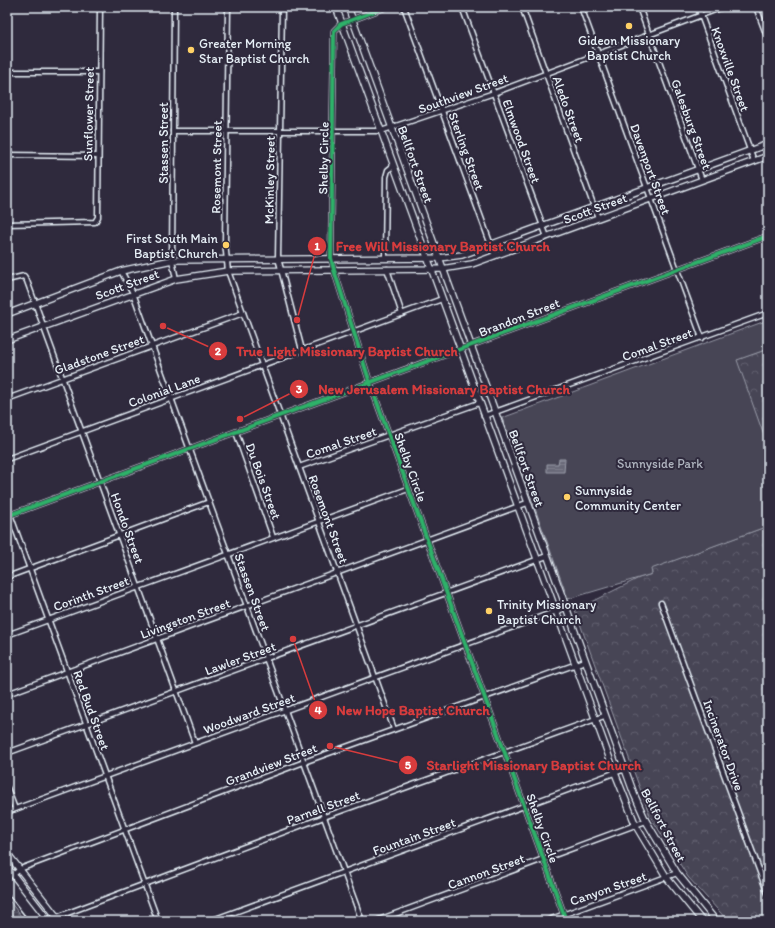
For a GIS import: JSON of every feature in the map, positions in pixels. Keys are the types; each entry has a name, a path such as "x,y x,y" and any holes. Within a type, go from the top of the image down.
{"main road":[{"name":"Bellfort Street","path":"336,7 574,665 636,826 667,878 702,921"},
{"name":"Bellfort Street","path":"348,7 604,716 625,770 646,821 677,873 716,921"},
{"path":"361,77 372,73"},
{"name":"Scott Street","path":"7,314 121,271 172,260 226,258 439,258 462,255 491,246 768,144"},
{"name":"Scott Street","path":"7,340 133,293 176,279 228,271 442,269 472,264 768,156"},
{"path":"400,184 411,180"},
{"path":"7,852 59,919"},
{"path":"7,867 50,921"}],"street":[{"name":"Sunflower Street","path":"7,224 95,222 98,217 100,7"},
{"name":"Stassen Street","path":"174,7 172,260 176,279"},
{"name":"Rosemont Street","path":"228,7 226,258 228,271 394,729"},
{"name":"McKinley Street","path":"282,7 278,258 302,350"},
{"path":"341,24 386,7"},
{"name":"Sterling Street","path":"404,7 495,256"},
{"name":"Elmwood Street","path":"462,7 546,237"},
{"name":"Aledo Street","path":"522,7 598,218"},
{"name":"Davenport Street","path":"581,7 702,338"},
{"name":"Galesburg Street","path":"639,7 702,180"},
{"name":"Knoxville Street","path":"698,7 754,161"},
{"name":"Southview Street","path":"173,131 381,131 494,93 723,7"},
{"path":"756,7 768,39"},
{"name":"Shelby Circle","path":"341,24 334,31 331,258 334,270 370,383 564,915"},
{"path":"7,72 99,72"},
{"path":"7,155 98,156"},
{"path":"385,258 386,177 388,170 393,166"},
{"name":"Brandon Street","path":"9,516 768,236"},
{"path":"387,269 402,314"},
{"name":"Stassen Street","path":"121,271 133,293 362,921"},
{"name":"Hondo Street","path":"7,280 24,276 44,327 195,743"},
{"name":"Colonial Lane","path":"7,459 442,299"},
{"name":"Gladstone Street","path":"7,399 243,312"},
{"name":"Comal Street","path":"484,416 768,313"},
{"name":"Comal Street","path":"299,467 479,403"},
{"name":"Du Bois Street","path":"236,432 273,537"},
{"name":"Corinth Street","path":"7,635 318,520 408,489"},
{"path":"7,577 209,502"},
{"name":"Livingston Street","path":"7,694 528,503"},
{"name":"Red Bud Street","path":"7,506 9,516 30,569 158,921"},
{"name":"Lawler Street","path":"7,753 547,556"},
{"name":"Incinerator Drive","path":"661,603 768,894"},
{"name":"Woodward Street","path":"7,812 565,608"},
{"name":"Grandview Street","path":"13,875 20,869 124,829 394,729 585,661"},
{"name":"Parnell Street","path":"50,921 59,919 144,883 604,716"},
{"name":"Fountain Street","path":"210,921 625,770"},
{"path":"7,788 14,809"},
{"name":"Cannon Street","path":"376,921 636,826 646,821"},
{"name":"Canyon Street","path":"546,921 667,878 677,873"}],"green space":[{"name":"Sunnyside Park","path":"768,320 768,349 737,360 768,447 768,526 651,569 652,574 568,599 502,418"},
{"path":"768,349 768,447 736,360"},
{"path":"768,526 768,921 728,921 688,877 650,816 575,610 639,578 652,574 650,569"},
{"path":"7,898 25,921 7,921"}],"water":[{"path":"559,459 565,459 564,472 547,472 547,464 558,464"}],"railway":[{"path":"7,893 29,921"}],"cycle path":[{"path":"386,7 341,24 334,31 331,258 370,383 564,915"},
{"path":"7,516 768,236"}],"place":[{"name":"Gideon Missionary Baptist Church","path":"629,26"},
{"name":"Greater Morning Star Baptist Church","path":"191,50"},
{"name":"First South Main Baptist Church","path":"226,245"},
{"name":"Free Will Missionary Baptist Church","path":"297,320"},
{"name":"True Light Missionary Baptist Church","path":"163,326"},
{"name":"New Jerusalem Missionary Baptist Church","path":"240,419"},
{"name":"Sunnyside Community Center","path":"567,497"},
{"name":"Trinity Missionary Baptist Church","path":"489,611"},
{"name":"New Hope Baptist Church","path":"293,639"},
{"name":"Starlight Missionary Baptist Church","path":"330,746"}]}
